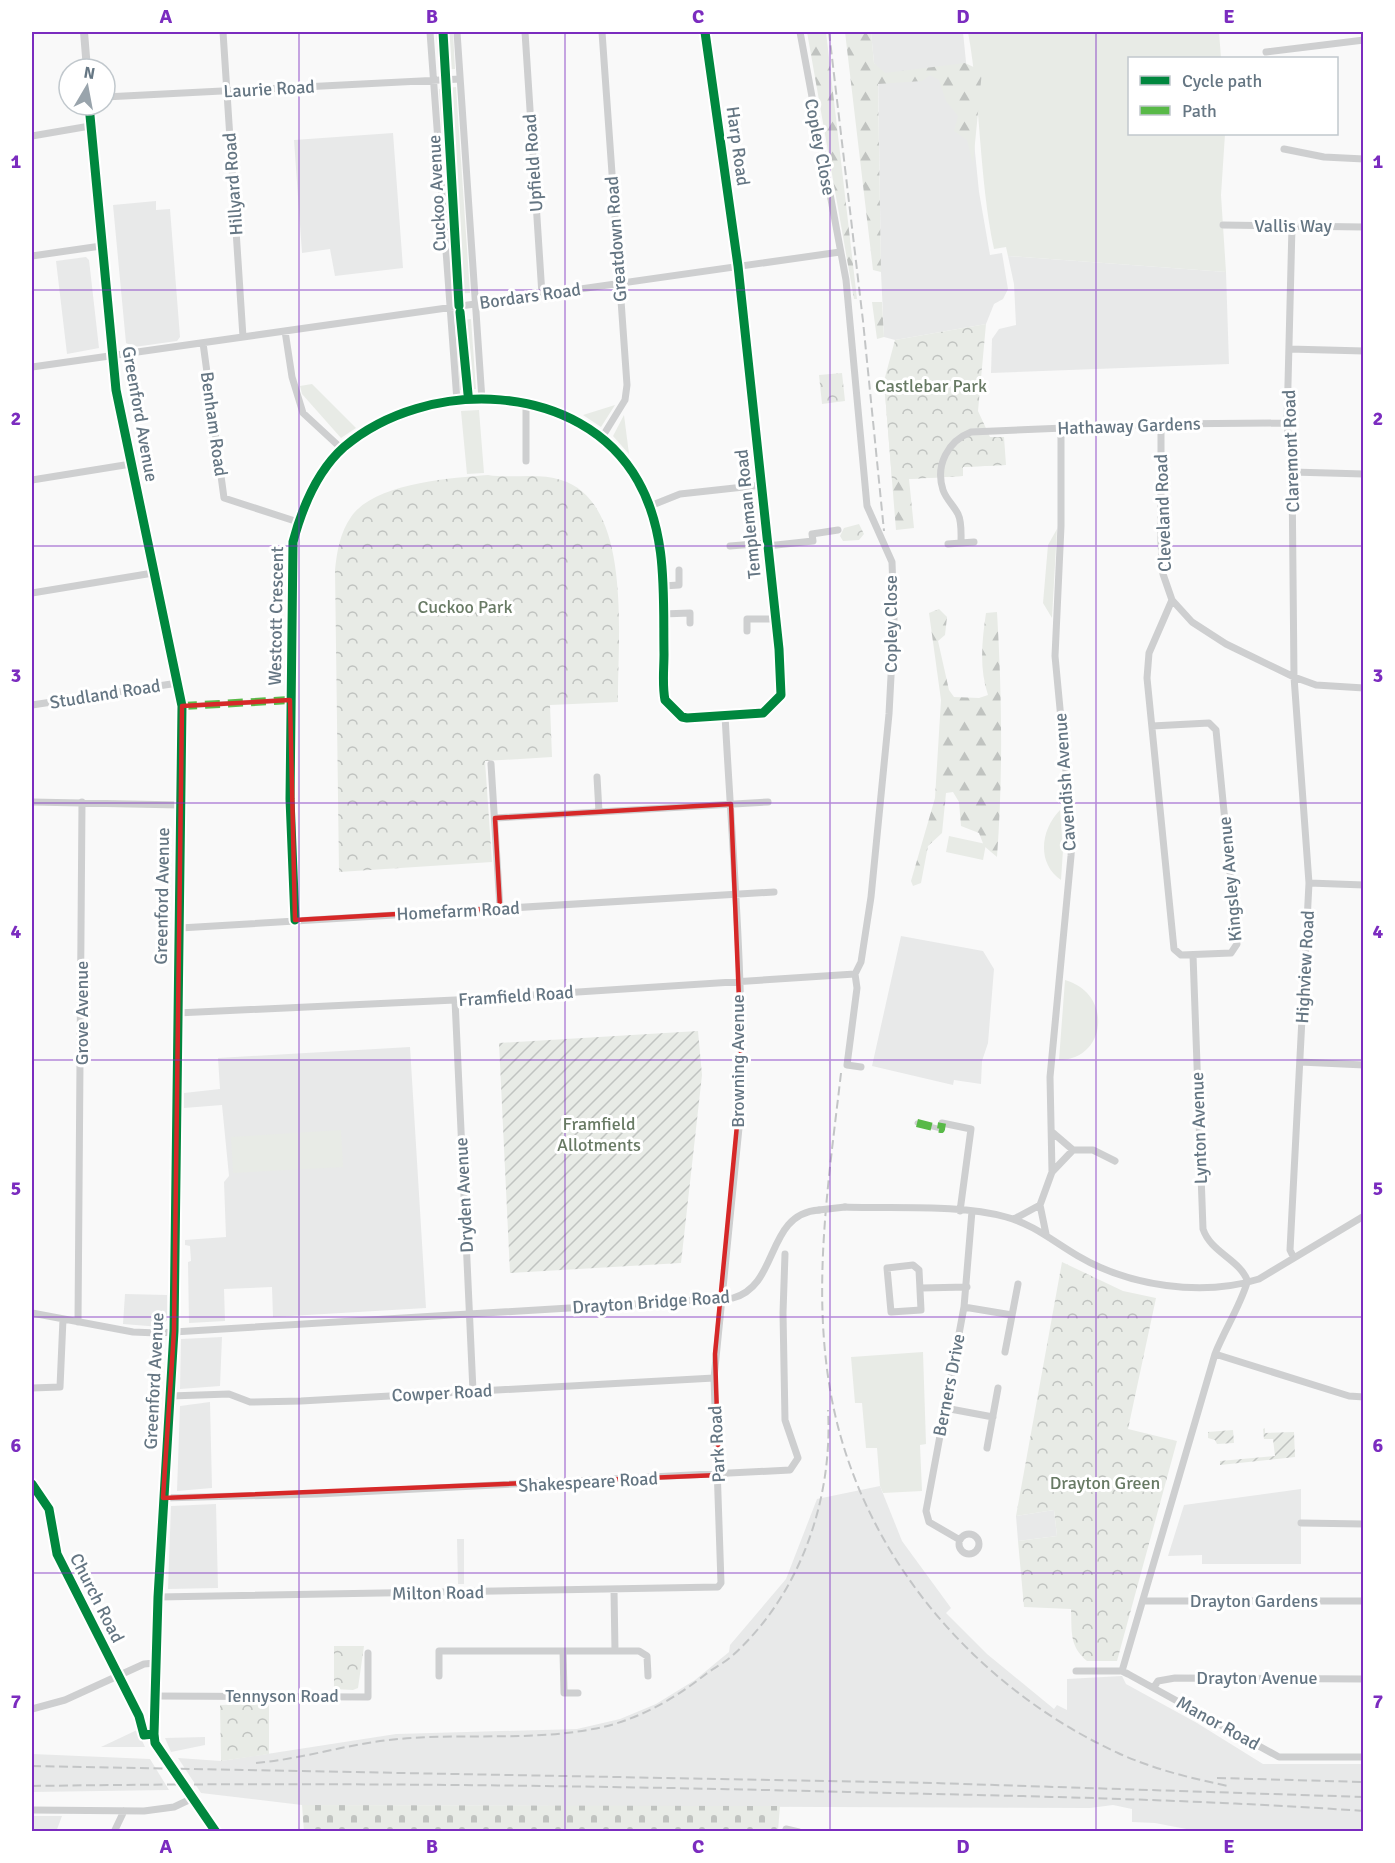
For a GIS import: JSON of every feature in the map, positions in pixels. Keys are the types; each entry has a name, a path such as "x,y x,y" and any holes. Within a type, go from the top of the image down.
{"street":[{"path":"84,32 86,57"},
{"name":"Hillyard Road","path":"223,32 243,337"},
{"name":"Cuckoo Avenue","path":"430,32 457,401"},
{"name":"Cuckoo Avenue","path":"456,32 482,400"},
{"name":"Upfield Road","path":"525,32 542,294"},
{"name":"Greatdown Road","path":"602,32 627,384 625,400 602,440"},
{"name":"Harp Road","path":"705,32 738,266"},
{"name":"Copley Close","path":"800,32 846,280 867,506 892,562 894,619 889,714 871,897 861,962 855,974 857,988 847,1065 861,1067"},
{"path":"1266,52 1364,40"},
{"path":"434,81 460,79"},
{"name":"Laurie Road","path":"117,97 434,81"},
{"name":"Greenford Avenue","path":"90,117 112,356 131,464 182,706 174,1331 153,1696"},
{"path":"32,136 90,126"},
{"path":"1284,149 1324,157 1364,159"},
{"name":"Vallis Way","path":"1222,225 1364,227"},
{"name":"Claremont Road","path":"1292,226 1287,423 1292,472 1294,677"},
{"path":"32,256 101,246"},
{"name":"Bordars Road","path":"32,367 840,252"},
{"name":"Templeman Road","path":"725,715 763,713 781,695 776,619 738,266"},
{"path":"285,331 292,377 303,413 342,449"},
{"name":"Benham Road","path":"203,343 224,498 298,522"},
{"path":"1288,349 1364,351"},
{"name":"Westcott Crescent","path":"295,920 290,799 291,565 298,522 313,489 342,449 365,431 391,418 422,407 457,401 526,403 572,420 602,440 630,469 650,506 660,541 665,700 682,717 725,715"},
{"path":"526,403 526,461"},
{"name":"Hathaway Gardens","path":"961,543 960,516 947,498 941,478 944,457 949,447 959,437 971,432 1161,424 1287,423"},
{"name":"Cleveland Road","path":"1161,424 1161,542 1163,574 1172,600 1192,622 1226,644 1294,677 1316,685 1364,688"},
{"name":"Cavendish Avenue","path":"1040,1205 1052,1172 1050,1077 1072,836 1055,656 1061,526 1061,429"},
{"path":"32,480 131,464"},
{"path":"1292,472 1364,474"},
{"path":"650,506 680,494 762,485"},
{"path":"730,546 813,540 812,534 838,530"},
{"path":"948,544 974,542"},
{"path":"663,585 679,585 679,570"},
{"path":"32,592 153,573"},
{"path":"1172,600 1149,652 1147,678 1174,949 1180,955 1193,955"},
{"path":"663,614 690,613 690,623"},
{"path":"747,631 747,619 776,619"},
{"name":"Highview Road","path":"1293,1256 1290,1250 1309,883 1294,677"},
{"name":"Studland Road","path":"32,705 178,682"},
{"path":"182,706 290,700"},
{"name":"Browning Avenue","path":"721,1299 741,1108 736,895 725,715"},
{"name":"Kingsley Avenue","path":"1152,726 1209,723 1216,730 1237,944 1231,953 1193,955"},
{"path":"491,764 500,908"},
{"path":"597,777 599,812"},
{"path":"32,802 180,805"},
{"name":"Grove Avenue","path":"78,1322 82,802"},
{"path":"495,818 768,802"},
{"path":"1309,883 1364,885"},
{"path":"736,895 774,892"},
{"name":"Homefarm Road","path":"180,928 736,895"},
{"name":"Lynton Avenue","path":"1193,955 1203,1229 1209,1242 1244,1271 1247,1283"},
{"name":"Framfield Road","path":"177,1013 455,1000 855,974"},
{"name":"Dryden Avenue","path":"455,1000 473,1391"},
{"path":"1300,1062 1364,1065"},
{"path":"916,1123 941,1129 942,1123 971,1129 960,1210"},
{"path":"1052,1131 1073,1150 1093,1150 1115,1161"},
{"path":"1052,1172 1073,1150"},
{"path":"1014,1219 1040,1205 1046,1234"},
{"name":"Drayton Bridge Road","path":"32,1313 133,1332 738,1297 754,1287 782,1231 801,1214 845,1207 960,1210 1014,1219 1046,1234 1079,1257 1125,1278 1149,1284 1178,1286 1247,1283"},
{"name":"Berners Drive","path":"960,1540 929,1522 926,1517 964,1307 972,1212"},
{"path":"1122,1671 1215,1354 1227,1323 1241,1301 1247,1283 1259,1279 1293,1256 1364,1216"},
{"name":"Shakespeare Road","path":"163,1498 317,1494 787,1471 794,1468 798,1461 798,1452 785,1420 783,1313 785,1254"},
{"path":"918,1266 921,1288 921,1310 891,1312 887,1268 918,1266"},
{"path":"1005,1352 1018,1284"},
{"path":"921,1288 967,1287"},
{"name":"Park Road","path":"718,1587 722,1577 714,1378 721,1299"},
{"path":"964,1307 1012,1316"},
{"path":"32,1388 60,1387 63,1319"},
{"path":"1215,1354 1349,1396 1364,1397"},
{"name":"Cowper Road","path":"170,1396 229,1394 250,1402 281,1402 714,1378"},
{"path":"987,1448 998,1388"},
{"path":"945,1408 993,1417"},
{"name":"Church Road","path":"32,1486 49,1509 57,1554 141,1726"},
{"path":"1301,1523 1364,1524"},
{"name":"Milton Road","path":"158,1597 718,1587"},
{"path":"614,1590 615,1651"},
{"name":"Drayton Gardens","path":"1144,1601 1364,1601"},
{"path":"562,1651 564,1693 578,1693"},
{"path":"440,1676 439,1652 639,1651 647,1656 648,1676"},
{"name":"Tennyson Road","path":"153,1696 368,1697 368,1653"},
{"path":"32,1709 65,1700 144,1664 155,1663"},
{"name":"Manor Road","path":"1076,1671 1122,1671 1279,1757 1364,1757"},
{"name":"Drayton Avenue","path":"1154,1687 1158,1682 1175,1678 1364,1678"},
{"path":"153,1696 155,1743 216,1832"},
{"path":"32,1810 160,1810 174,1807 193,1798"},
{"path":"114,1832 124,1811"},
{"path":"786,1829 799,1832"}],"highlighted area":[{"path":"290,700 295,920 500,908 495,818 731,804 742,1073 715,1354 719,1475 163,1498 174,1331 182,706"}],"shaded area":[{"path":"871,32 963,32 979,192 990,255 1002,253 1008,289 1003,299 994,304 986,324 895,340 884,337 878,69 874,63"},
{"path":"393,133 403,268 335,276 330,249 302,253 294,140"},
{"path":"156,201 156,210 170,209 180,337 177,341 134,347 126,343 113,205"},
{"path":"1008,256 1226,272 1229,364 991,373 992,339 999,329 1016,325 1014,284"},
{"path":"86,257 89,260 99,348 67,354 56,261"},
{"path":"901,936 983,951 994,969 988,1043 982,1061 981,1084 954,1080 953,1085 872,1066"},
{"path":"410,1047 426,1308 273,1317 272,1287 224,1289 225,1321 189,1323 188,1262 191,1261 190,1246 185,1245 185,1240 226,1237 224,1182 229,1176 222,1105 184,1108 184,1093 220,1089 218,1058"},
{"path":"125,1294 167,1295 167,1320 161,1327 123,1324"},
{"path":"222,1337 220,1386 180,1389 181,1339"},
{"path":"210,1402 212,1488 177,1491 180,1406"},
{"path":"880,1486 902,1541 951,1608 946,1613 987,1654 1054,1709 1057,1705 1067,1710 1067,1679 1122,1676 1126,1684 1197,1723 1263,1764 1363,1764 1363,1831 1197,1831 1155,1823 1132,1822 1132,1809 1113,1805 1090,1808 302,1805 201,1793 178,1758 221,1761 396,1734 577,1729 620,1719 656,1704 695,1680 729,1652 730,1645 786,1579 817,1499"},
{"path":"1301,1489 1301,1564 1202,1564 1202,1555 1168,1556 1184,1505"},
{"path":"216,1504 218,1588 168,1589 171,1506"},
{"path":"1054,1510 1057,1536 1018,1541 1016,1516"},
{"path":"457,1539 464,1539 464,1584 458,1584"},
{"path":"137,1730 145,1747 101,1747"},
{"path":"205,1737 205,1745 171,1752 165,1738"},
{"path":"32,1754 150,1759 169,1790 32,1792"},
{"path":"32,1816 62,1816 56,1832 32,1831"}],"green space":[{"path":"436,32 453,32 455,69 439,70"},
{"path":"807,32 826,32 857,299 854,299"},
{"path":"845,32 871,32 874,63 885,73 965,63 982,71 973,164 967,140 954,131 958,116 946,101 939,80 930,75 922,81 878,84 881,272 873,270"},
{"path":"968,32 1219,32 1221,57 1128,57 1128,135 1225,135 1221,195 1226,272 1008,256 1006,247 994,249 985,195"},
{"path":"456,87 470,293 454,294 439,89"},
{"path":"872,302 882,302 884,337 877,339"},
{"path":"471,319 476,389 460,390 455,321"},
{"name":"Castlebar Park","path":"986,324 978,411 990,437 1004,437 1006,465 963,467 963,476 892,480 884,381 895,340"},
{"path":"842,373 845,401 822,404 819,375"},
{"path":"884,381 992,445 1006,465 963,467 963,476 909,479 914,528 896,530"},
{"path":"312,384 356,428 341,438 302,394 300,386"},
{"path":"615,405 601,427 583,415"},
{"path":"479,410 484,473 467,474 461,411"},
{"path":"624,415 629,454 613,436"},
{"name":"Cuckoo Park","path":"488,475 543,476 561,480 584,493 601,516 611,544 616,577 619,611 618,702 550,705 552,757 485,761 492,862 339,872 335,570 342,536 351,517 362,506 377,497 414,484"},
{"path":"859,524 864,534 859,540 843,541 840,536 844,528"},
{"path":"1057,529 1052,618 1043,603 1048,545"},
{"path":"939,609 947,617 945,635 938,641 949,690 954,697 979,698 988,695 982,665 983,634 986,613 997,612 1001,735 997,857 984,846 979,833 961,826 959,802 953,792 946,793 942,833 928,846 921,883 913,886 911,881 935,798 941,700 929,613"},
{"path":"1060,810 1063,850 1061,880 1048,865 1044,846 1049,827"},
{"path":"949,836 986,844 983,860 946,852"},
{"path":"1065,980 1081,987 1091,998 1097,1011 1098,1025 1087,1049 1075,1057 1059,1060"},
{"name":"Framfield Allotments","path":"698,1031 702,1075 681,1263 510,1273 499,1043"},
{"path":"341,1130 343,1167 233,1173 231,1137"},
{"name":"Drayton Green","path":"1062,1262 1123,1291 1156,1298 1128,1429 1177,1441 1117,1661 1087,1661 1081,1655 1074,1644 1071,1609 1024,1607 1018,1541 1057,1536 1054,1510 1016,1516"},
{"path":"923,1352 926,1444 920,1445 922,1491 883,1493 880,1486 877,1448 866,1448 862,1403 855,1403 851,1357"},
{"path":"1265,1428 1265,1433 1294,1432 1295,1457 1220,1465 1220,1461 1275,1456 1273,1439 1264,1439 1263,1429"},
{"path":"1233,1430 1234,1443 1217,1444 1215,1440 1208,1438 1208,1432"},
{"path":"334,1646 364,1646 358,1688 334,1689"},
{"path":"269,1704 269,1754 221,1761 220,1705"},
{"path":"302,1805 780,1806 778,1831 304,1832"}],"railway":[{"path":"829,32 863,321 884,531"},
{"path":"841,1073 824,1231 822,1310 825,1350 830,1389 844,1448 866,1504 894,1557 929,1606 970,1651 1015,1690 1065,1725 1118,1753 1145,1764 1228,1786"},
{"path":"256,1763 389,1740 542,1735 593,1729 638,1715 680,1693 729,1659 756,1632 794,1575 818,1511 825,1478 828,1410"},
{"path":"32,1766 933,1783 1364,1797"},
{"path":"1217,1778 1364,1782"},
{"path":"32,1786 338,1784 644,1788 1106,1799 1364,1811"}],"marked path":[{"path":"182,706 290,700"},
{"path":"917,1123 941,1129 942,1123"}],"cycle path":[{"path":"443,32 459,306"},
{"path":"295,920 290,799 293,542 306,503 326,467 344,447 378,424 417,409 458,400 500,400 542,407 580,423 612,448 638,481 655,522 662,565 665,700 682,717 687,718 763,713 781,695 779,649 738,266 705,32"},
{"path":"90,117 116,390 182,706 174,1331 158,1597 154,1734 155,1743 216,1832"},
{"path":"460,312 468,394"},
{"path":"32,1484 49,1509 57,1554 139,1716 144,1735 154,1734"}]}
